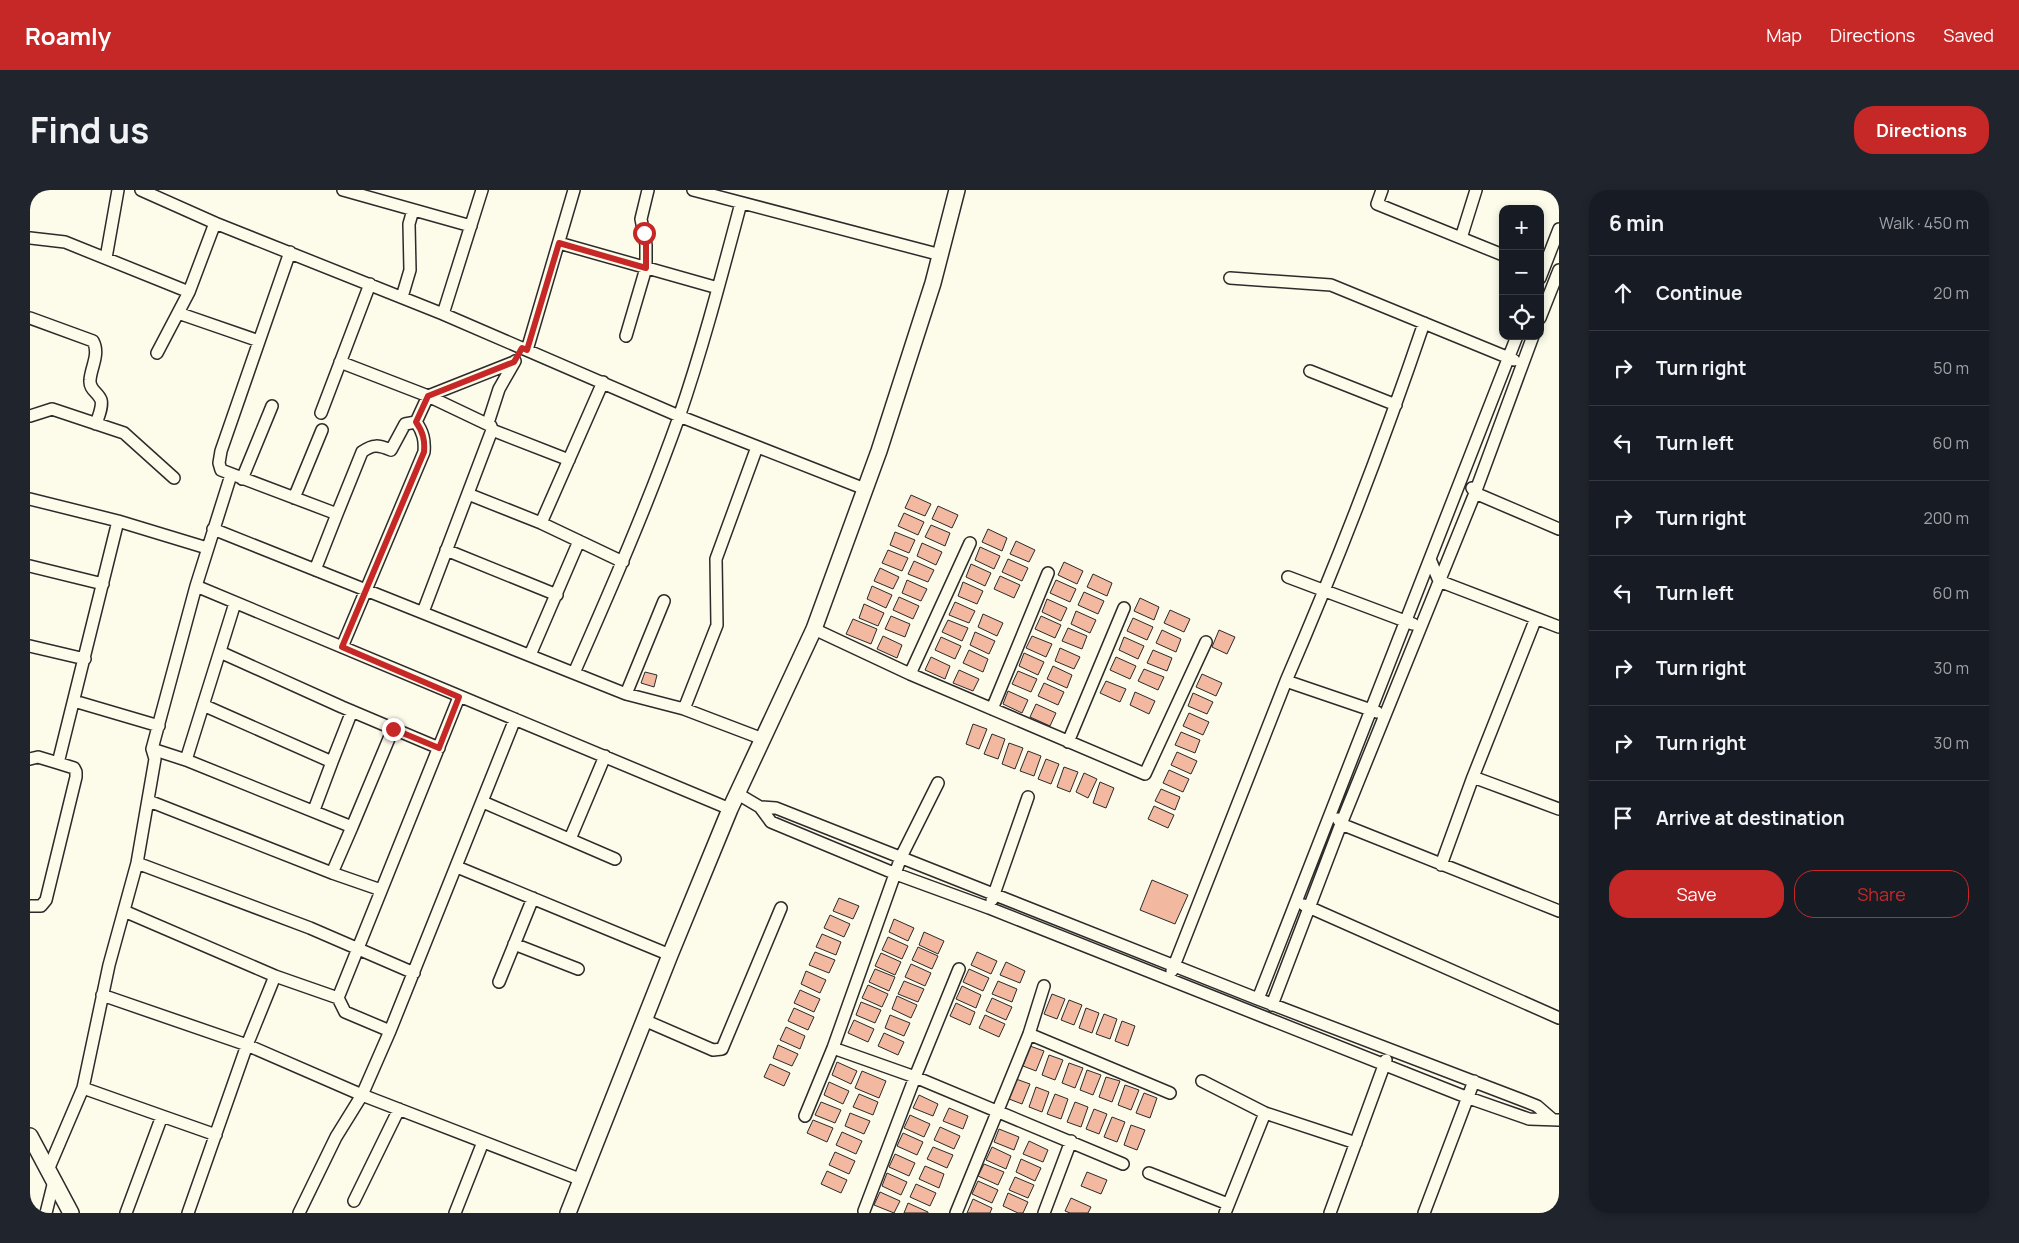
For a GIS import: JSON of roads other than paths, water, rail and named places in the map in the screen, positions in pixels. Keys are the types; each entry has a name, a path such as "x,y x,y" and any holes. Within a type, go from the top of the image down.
{"street":[{"path":"106,258 118,190"},
{"path":"143,190 215,223 443,314 679,416 865,488"},
{"path":"343,190 471,226"},
{"path":"443,314 482,190"},
{"path":"423,612 468,494 490,427 499,389 514,362 525,349 574,190"},
{"path":"626,336 646,268 646,245 642,219 648,190"},
{"path":"693,190 940,255"},
{"path":"568,1213 730,809 814,629 879,451 933,283 957,190"},
{"path":"1382,190 1376,204 1499,253"},
{"path":"1461,238 1476,190"},
{"path":"574,673 623,562 679,416 742,203"},
{"path":"402,297 410,270 409,224 413,210"},
{"path":"157,353 189,292 215,223"},
{"path":"1544,266 1559,229"},
{"path":"30,238 65,242 189,292"},
{"path":"559,243 718,288"},
{"path":"290,252 221,451 219,463 221,470 231,475 337,514"},
{"path":"1544,273 1558,273 1544,308"},
{"path":"1230,278 1331,285 1522,364"},
{"path":"321,413 370,284"},
{"path":"178,312 259,341"},
{"path":"30,318 93,341 96,346 96,355 89,382 91,388 100,399 101,405 96,424"},
{"path":"1168,980 1286,680 1325,591 1396,405 1424,323"},
{"path":"1261,1016 1296,902 1516,340"},
{"path":"1265,1002 1310,908 1341,824 1475,493 1531,340"},
{"path":"340,362 428,396 490,427 569,460"},
{"path":"416,422 428,396 514,362"},
{"path":"1310,371 1396,405"},
{"path":"541,522 603,382"},
{"path":"242,479 272,406"},
{"path":"30,416 52,409 124,433 174,478"},
{"path":"316,570 362,452 370,446 378,445 391,450 405,424 416,422"},
{"path":"342,647 424,452 425,443 422,430 416,422"},
{"path":"294,498 322,430"},
{"path":"684,709 717,625 716,559 757,447"},
{"path":"1463,474 1475,493 1559,529"},
{"path":"46,1213 51,1176 83,1088 102,995 137,863 155,759 152,749 196,586 231,475"},
{"path":"468,494 541,522 623,562"},
{"path":"30,499 207,548"},
{"path":"58,763 86,659 118,522"},
{"path":"213,529 626,694 684,709 763,739"},
{"path":"530,655 579,541"},
{"path":"910,674 970,543"},
{"path":"446,550 557,595"},
{"path":"1430,559 1440,581 1559,628"},
{"path":"30,566 103,584"},
{"path":"992,709 1048,573"},
{"path":"1288,578 1420,626"},
{"path":"196,586 730,809"},
{"path":"626,694 664,601"},
{"path":"186,760 235,602"},
{"path":"1068,742 1124,608"},
{"path":"1441,865 1472,778 1536,618"},
{"path":"814,629 910,674 1145,774 1206,642"},
{"path":"30,646 86,659"},
{"path":"220,652 439,748"},
{"path":"1286,680 1386,715"},
{"path":"338,998 459,697"},
{"path":"74,701 159,726"},
{"path":"202,705 332,762"},
{"path":"314,810 352,711"},
{"path":"299,1213 336,1137 362,1095 390,1031 458,867 515,719"},
{"path":"332,873 393,729"},
{"path":"152,749 186,760 314,810 352,827"},
{"path":"570,839 605,756"},
{"path":"30,759 38,757 74,768 76,772 46,900 41,906 30,906"},
{"path":"1472,778 1559,809"},
{"path":"805,1116 833,1048 901,857 938,783"},
{"path":"738,794 760,807 771,822 896,874 989,908 1466,1097 1529,1119 1556,1119"},
{"path":"989,908 1028,797"},
{"path":"149,800 332,873 381,890"},
{"path":"483,802 615,859"},
{"path":"760,807 776,808 1265,1002 1474,1081 1537,1106 1556,1119"},
{"path":"1332,809 1341,824 1559,911"},
{"path":"137,863 310,928 414,973"},
{"path":"458,867 670,955"},
{"path":"499,982 533,898"},
{"path":"1296,902 1559,1018"},
{"path":"644,1020 713,1050 722,1049 781,908"},
{"path":"124,911 275,976 338,998 345,1012 390,1031"},
{"path":"514,944 578,968"},
{"path":"864,1211 959,969"},
{"path":"188,1213 247,1045 275,976"},
{"path":"956,1213 1029,1034 1044,986"},
{"path":"102,995 247,1045 362,1095 582,1180"},
{"path":"1029,1034 1170,1093"},
{"path":"833,1048 915,1077 1123,1164"},
{"path":"1330,1213 1385,1066 1389,1049"},
{"path":"1202,1081 1266,1113 1356,1143"},
{"path":"1424,1213 1466,1097 1474,1081"},
{"path":"83,1088 216,1135"},
{"path":"354,1201 399,1109"},
{"path":"1149,1173 1226,1208 1266,1113"},
{"path":"126,1213 162,1116"},
{"path":"30,1136 71,1213"},
{"path":"1044,1213 1071,1141"},
{"path":"454,1213 483,1142"}]}
